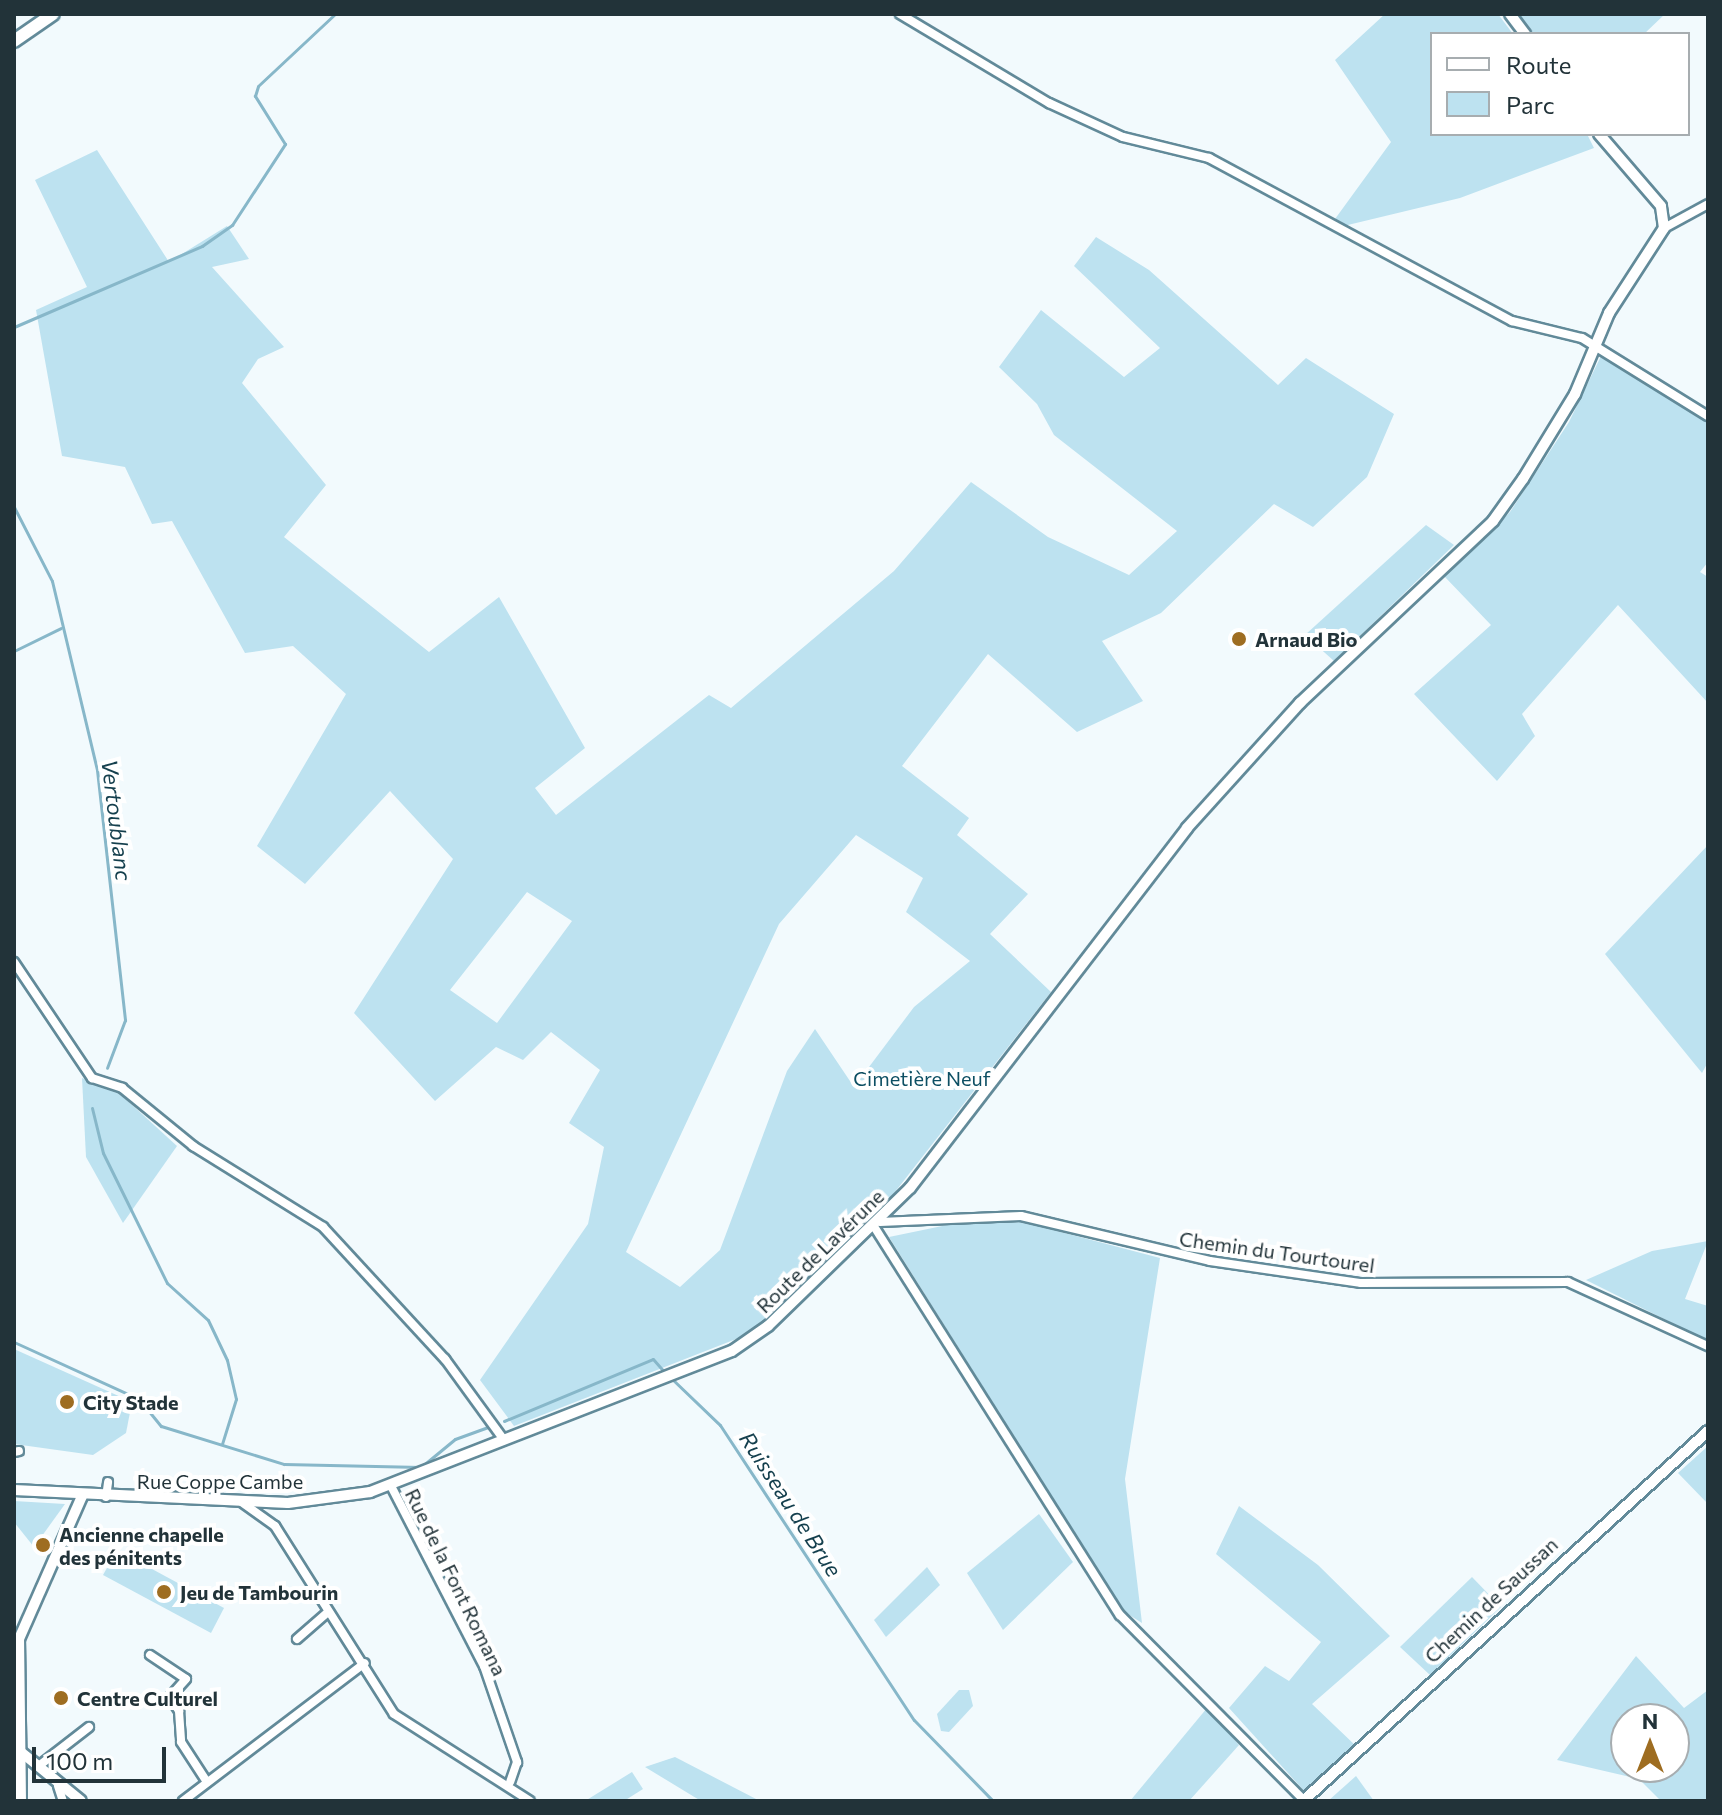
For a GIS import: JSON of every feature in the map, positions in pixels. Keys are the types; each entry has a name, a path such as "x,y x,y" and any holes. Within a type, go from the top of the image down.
{"main road":[{"path":"14,41 53,14"}],"street":[{"path":"900,14 1049,103 1123,137 1209,158 1512,321 1597,347 1708,416"},
{"path":"1510,14 1524,32"},
{"path":"1601,136 1661,206 1664,228 1708,204"},
{"name":"Route de Lavérune","path":"423,1475 747,1342 878,1225 1187,828 1300,703 1493,521 1551,437 1597,347 1609,313 1664,228"},
{"path":"14,962 92,1078 122,1088 193,1146 323,1227 445,1359 504,1440"},
{"name":"Chemin du Tourtourel","path":"878,1225 1021,1216 1210,1261 1361,1283 1568,1282 1708,1346"},
{"path":"878,1225 1120,1615 1303,1801"},
{"name":"Chemin de Saussan","path":"1303,1801 1708,1431"},
{"name":"Rue Coppe Cambe","path":"14,1490 106,1498 288,1503 391,1486 423,1475"},
{"path":"106,1498 108,1482"},
{"name":"Rue de la Font Romana","path":"391,1486 484,1666 517,1762 510,1782"},
{"path":"21,1801 17,1644 82,1496"},
{"path":"240,1501 275,1526 326,1614 365,1663 394,1714 510,1782 530,1801"},
{"path":"297,1639 326,1614"},
{"path":"150,1655 186,1679 170,1697 179,1711 181,1742 207,1782"},
{"path":"183,1801 365,1663"},
{"path":"40,1765 89,1727"},
{"path":"18,1751 40,1765 58,1786 81,1801"},
{"path":"58,1786 63,1801"}],"green space":[{"path":"1385,14 1498,14 1512,32 1430,32 1430,136 1588,136 1594,148 1460,198 1327,230 1391,142 1335,60"},
{"path":"1516,14 1665,14 1646,32 1530,32"},
{"name":"Cimetière Neuf","path":"97,150 169,262 227,226 249,259 212,267 284,347 258,359 242,383 326,485 284,537 429,652 499,597 585,748 535,788 556,815 709,695 731,708 894,571 971,482 1048,537 1129,575 1177,531 1054,435 1037,404 999,367 1041,310 1124,377 1160,348 1074,266 1096,237 1149,270 1278,385 1306,358 1394,414 1367,477 1313,527 1274,504 1161,613 1102,641 1143,701 1077,732 988,654 902,766 969,818 957,835 1028,894 990,934 1051,992 884,1206 754,1332 514,1426 480,1380 588,1224 604,1147 569,1123 600,1070 551,1032 523,1060 496,1047 435,1101 354,1013 453,859 390,791 305,884 257,846 346,694 293,646 245,653 172,521 152,524 125,467 62,456 36,310 87,287 35,180","holes":["856,835 923,878 906,912 970,961 914,1007 854,1087 815,1029 787,1071 720,1250 680,1287 626,1252 779,924","527,892 572,921 497,1023 450,990"]},
{"path":"1601,356 1708,421 1708,562 1700,572 1708,577 1708,703 1618,605 1522,714 1535,736 1497,781 1414,694 1491,625 1444,576 1510,512 1569,422"},
{"path":"1426,525 1454,545 1334,661 1305,635"},
{"path":"1708,845 1708,1062 1702,1073 1605,954"},
{"path":"82,1078 119,1093 177,1146 123,1223 86,1157"},
{"path":"1023,1222 1160,1258 1125,1479 1142,1623 1123,1611 889,1237 952,1224"},
{"path":"1708,1241 1685,1299 1708,1306 1708,1341 1586,1280 1652,1251"},
{"path":"14,1349 132,1402 126,1433 93,1455 14,1444"},
{"path":"1708,1446 1708,1504 1678,1473"},
{"path":"14,1501 65,1504 34,1547 14,1522"},
{"path":"1239,1506 1318,1565 1390,1636 1312,1704 1357,1747 1307,1794 1229,1708 1265,1666 1289,1681 1321,1642 1216,1554"},
{"path":"1039,1514 1073,1562 1003,1630 967,1573"},
{"name":"Jeu de Tambourin","path":"117,1550 224,1608 211,1633 103,1575"},
{"path":"927,1567 940,1585 886,1637 874,1620"},
{"path":"1472,1577 1501,1607 1430,1675 1400,1647"},
{"path":"1636,1656 1679,1703 1610,1703 1610,1772 1557,1760"},
{"path":"959,1690 969,1690 973,1706 949,1732 941,1731 937,1714"},
{"path":"1708,1690 1708,1801 1661,1801 1643,1783 1690,1783 1690,1704"},
{"path":"1207,1708 1239,1745 1189,1801 1130,1801"},
{"path":"675,1757 758,1801 701,1801 645,1767"},
{"path":"632,1772 643,1789 624,1801 585,1801"},
{"path":"1356,1776 1374,1801 1328,1801"}],"waterway":[{"path":"14,327 202,246 232,225 285,144 255,96 258,86 335,14"},
{"name":"Vertoublanc","path":"14,507 52,581 97,770 125,1020 107,1068"},
{"name":"Vertoublanc","path":"14,651 61,628"},
{"name":"Vertoublanc","path":"92,1108 103,1153 167,1283 208,1320 227,1360 236,1399 222,1444"},
{"name":"Ruisseau de Brue","path":"14,1342 139,1399 161,1426 284,1464 421,1467 455,1439 491,1426"},
{"name":"Ruisseau de Brue","path":"504,1421 653,1359 665,1373"},
{"name":"Ruisseau de Brue","path":"671,1378 720,1425 914,1720 993,1801"}],"place":[{"name":"Arnaud Bio","path":"1239,639"},
{"name":"City Stade","path":"67,1402"},
{"name":"Ancienne chapelle des pénitents","path":"43,1545"},
{"name":"Jeu de Tambourin","path":"164,1592"},
{"name":"Centre Culturel","path":"61,1698"}]}
